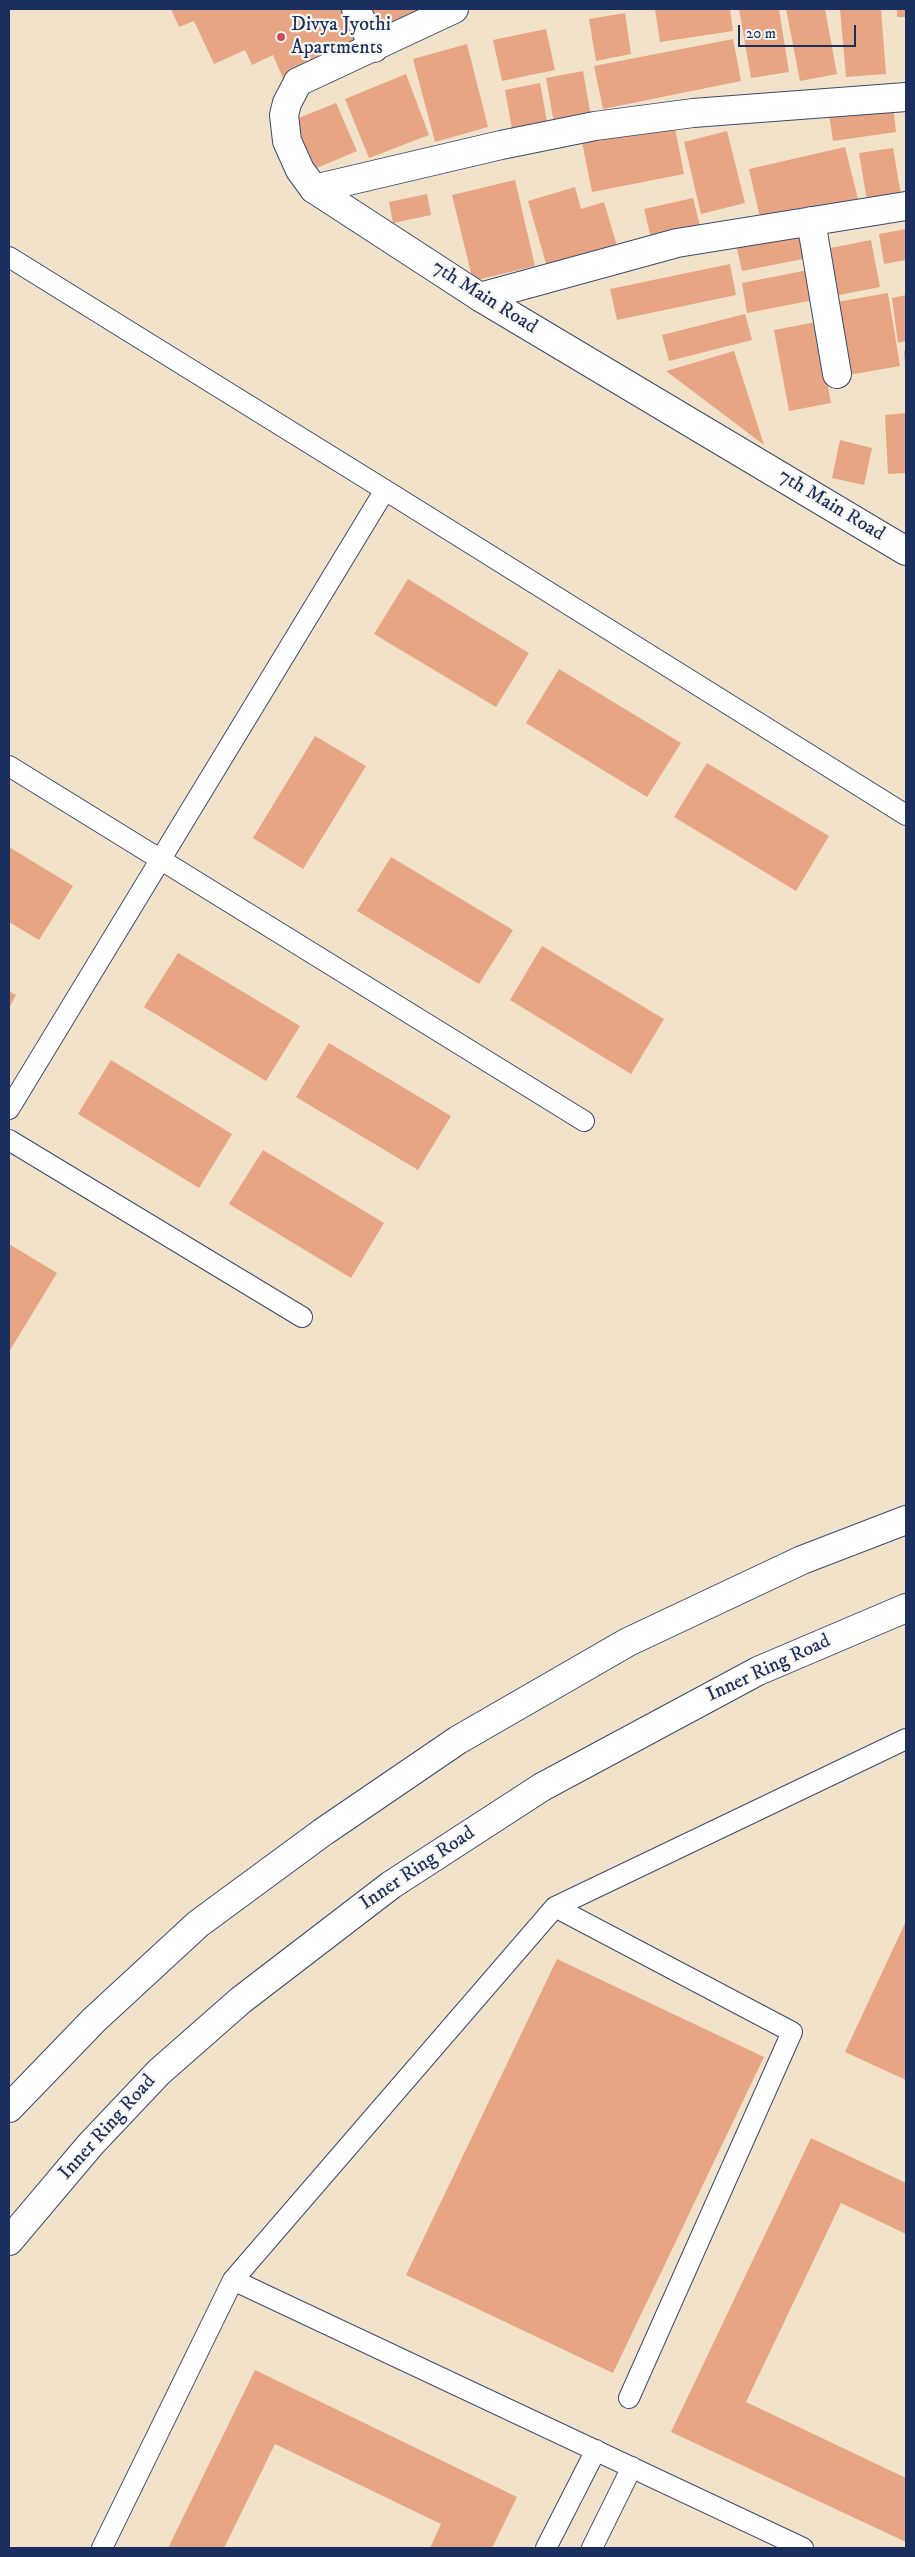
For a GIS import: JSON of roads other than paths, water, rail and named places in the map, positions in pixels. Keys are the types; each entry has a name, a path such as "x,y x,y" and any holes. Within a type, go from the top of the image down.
{"street":[{"path":"356,9 374,48"},
{"name":"7th Main Road","path":"454,9 298,82 287,103 284,115 288,141 300,170 314,190 480,297 906,551"},
{"path":"314,190 501,145 595,126 692,112 906,97"},
{"path":"480,297 677,243 906,206"},
{"path":"812,222 837,374"},
{"path":"9,2108 94,2020 198,1924 323,1832 458,1740 628,1642 802,1560 906,1520"},
{"name":"Inner Ring Road","path":"9,2241 90,2145 159,2072 241,2000 391,1885 542,1786 758,1670 906,1608"}],"lane":[{"path":"9,257 906,815"},
{"path":"9,1109 159,859 385,490"},
{"path":"9,766 584,1121"},
{"path":"9,1140 302,1317"},
{"path":"102,2548 233,2280 555,1907 906,1739"},
{"path":"555,1907 792,2032 629,2398"},
{"path":"233,2280 803,2548"},
{"path":"546,2548 596,2450"},
{"path":"592,2548 632,2467"}],"place":[{"name":"Divya Jyothi Apartments","path":"281,37"}]}
